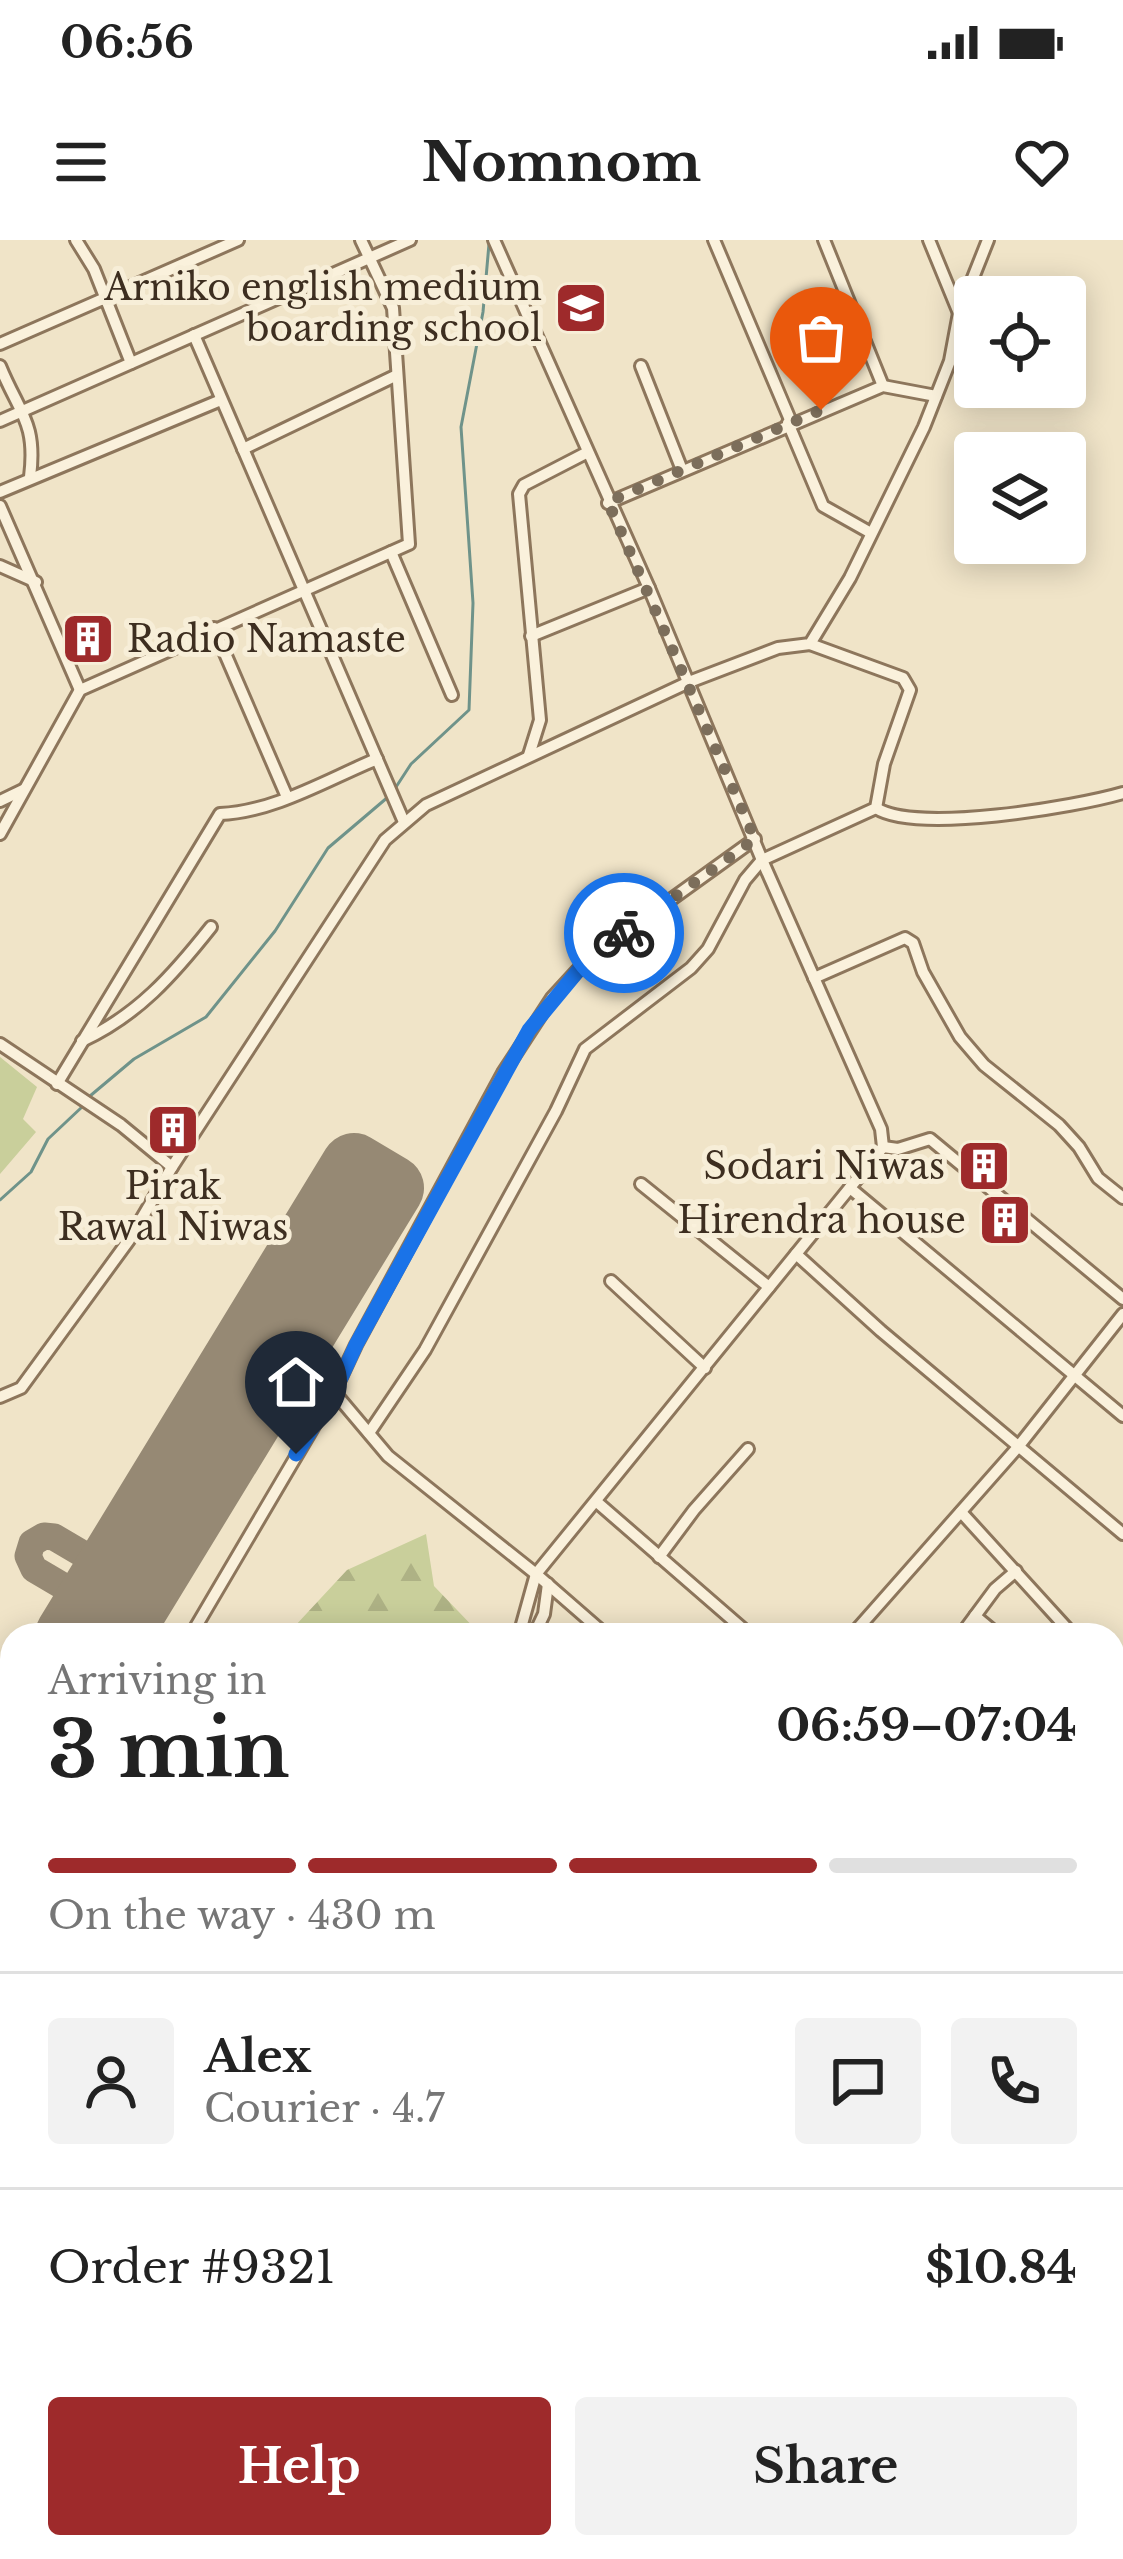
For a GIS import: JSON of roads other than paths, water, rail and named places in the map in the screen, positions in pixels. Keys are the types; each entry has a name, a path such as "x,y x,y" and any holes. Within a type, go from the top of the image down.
{"street":[{"path":"76,240 107,300 131,363"},
{"path":"0,834 80,690 409,544 393,308 361,240"},
{"path":"0,421 410,240"},
{"path":"494,240 649,588 881,1129 883,1147 536,1574 522,1623"},
{"path":"714,240 823,506 871,532"},
{"path":"824,240 883,386"},
{"path":"929,240 954,302"},
{"path":"974,276 988,240"},
{"path":"0,344 229,242"},
{"path":"194,335 404,822"},
{"path":"810,644 850,578 936,396 954,340"},
{"path":"0,366 13,398 25,410 34,446 30,477"},
{"path":"641,366 682,470"},
{"path":"243,449 397,375"},
{"path":"608,502 883,386 936,396"},
{"path":"0,492 221,400"},
{"path":"529,755 539,720 519,494 524,485 586,453"},
{"path":"0,506 80,690"},
{"path":"392,552 452,695"},
{"path":"0,566 35,582"},
{"path":"531,636 649,588"},
{"path":"214,628 287,797"},
{"path":"0,1397 21,1388 46,1356 129,1240 385,840 426,805 689,682 778,649 810,644 903,678 910,690 884,764 876,808"},
{"path":"57,1084 220,814 239,814 377,759"},
{"path":"0,801 23,790"},
{"path":"876,808 887,815 928,818 1011,814 1123,794"},
{"path":"369,1433 424,1350 556,1111 585,1049 691,968 708,949 745,880 762,860 876,808"},
{"path":"198,1623 334,1393 503,1072 552,998 587,960 755,839"},
{"path":"82,1041 141,1004 175,974 211,927"},
{"path":"814,978 905,938 913,944 959,1037 984,1065 1059,1125 1098,1178 1123,1198"},
{"path":"0,1043 121,1125 172,1167"},
{"path":"883,1147 898,1149 930,1139 1123,1299"},
{"path":"641,1184 769,1287"},
{"path":"850,1188 1123,1416"},
{"path":"796,1254 1123,1534"},
{"path":"611,1281 705,1367"},
{"path":"863,1623 1018,1447 1123,1314"},
{"path":"334,1393 388,1456 592,1623"},
{"path":"659,1557 748,1449"},
{"path":"598,1503 736,1623"},
{"path":"961,1512 1062,1623"},
{"path":"970,1623 1016,1570"},
{"path":"540,1623 548,1585"},
{"path":"975,1616 983,1623"}],"waterway":[{"path":"396,787 411,764 469,710 473,603 461,427 483,312 489,244"},
{"path":"90,1096 134,1059 206,1017 275,931 328,848 388,797"},
{"path":"0,1200 31,1172 48,1139 82,1107"}],"place":[{"name":"Arniko english medium boarding school","path":"581,308"},
{"name":"Radio Namaste","path":"88,639"},
{"name":"Pirak Rawal Niwas","path":"173,1130"},
{"name":"Sodari Niwas","path":"984,1166"},
{"name":"Hirendra house","path":"1005,1220"}]}
